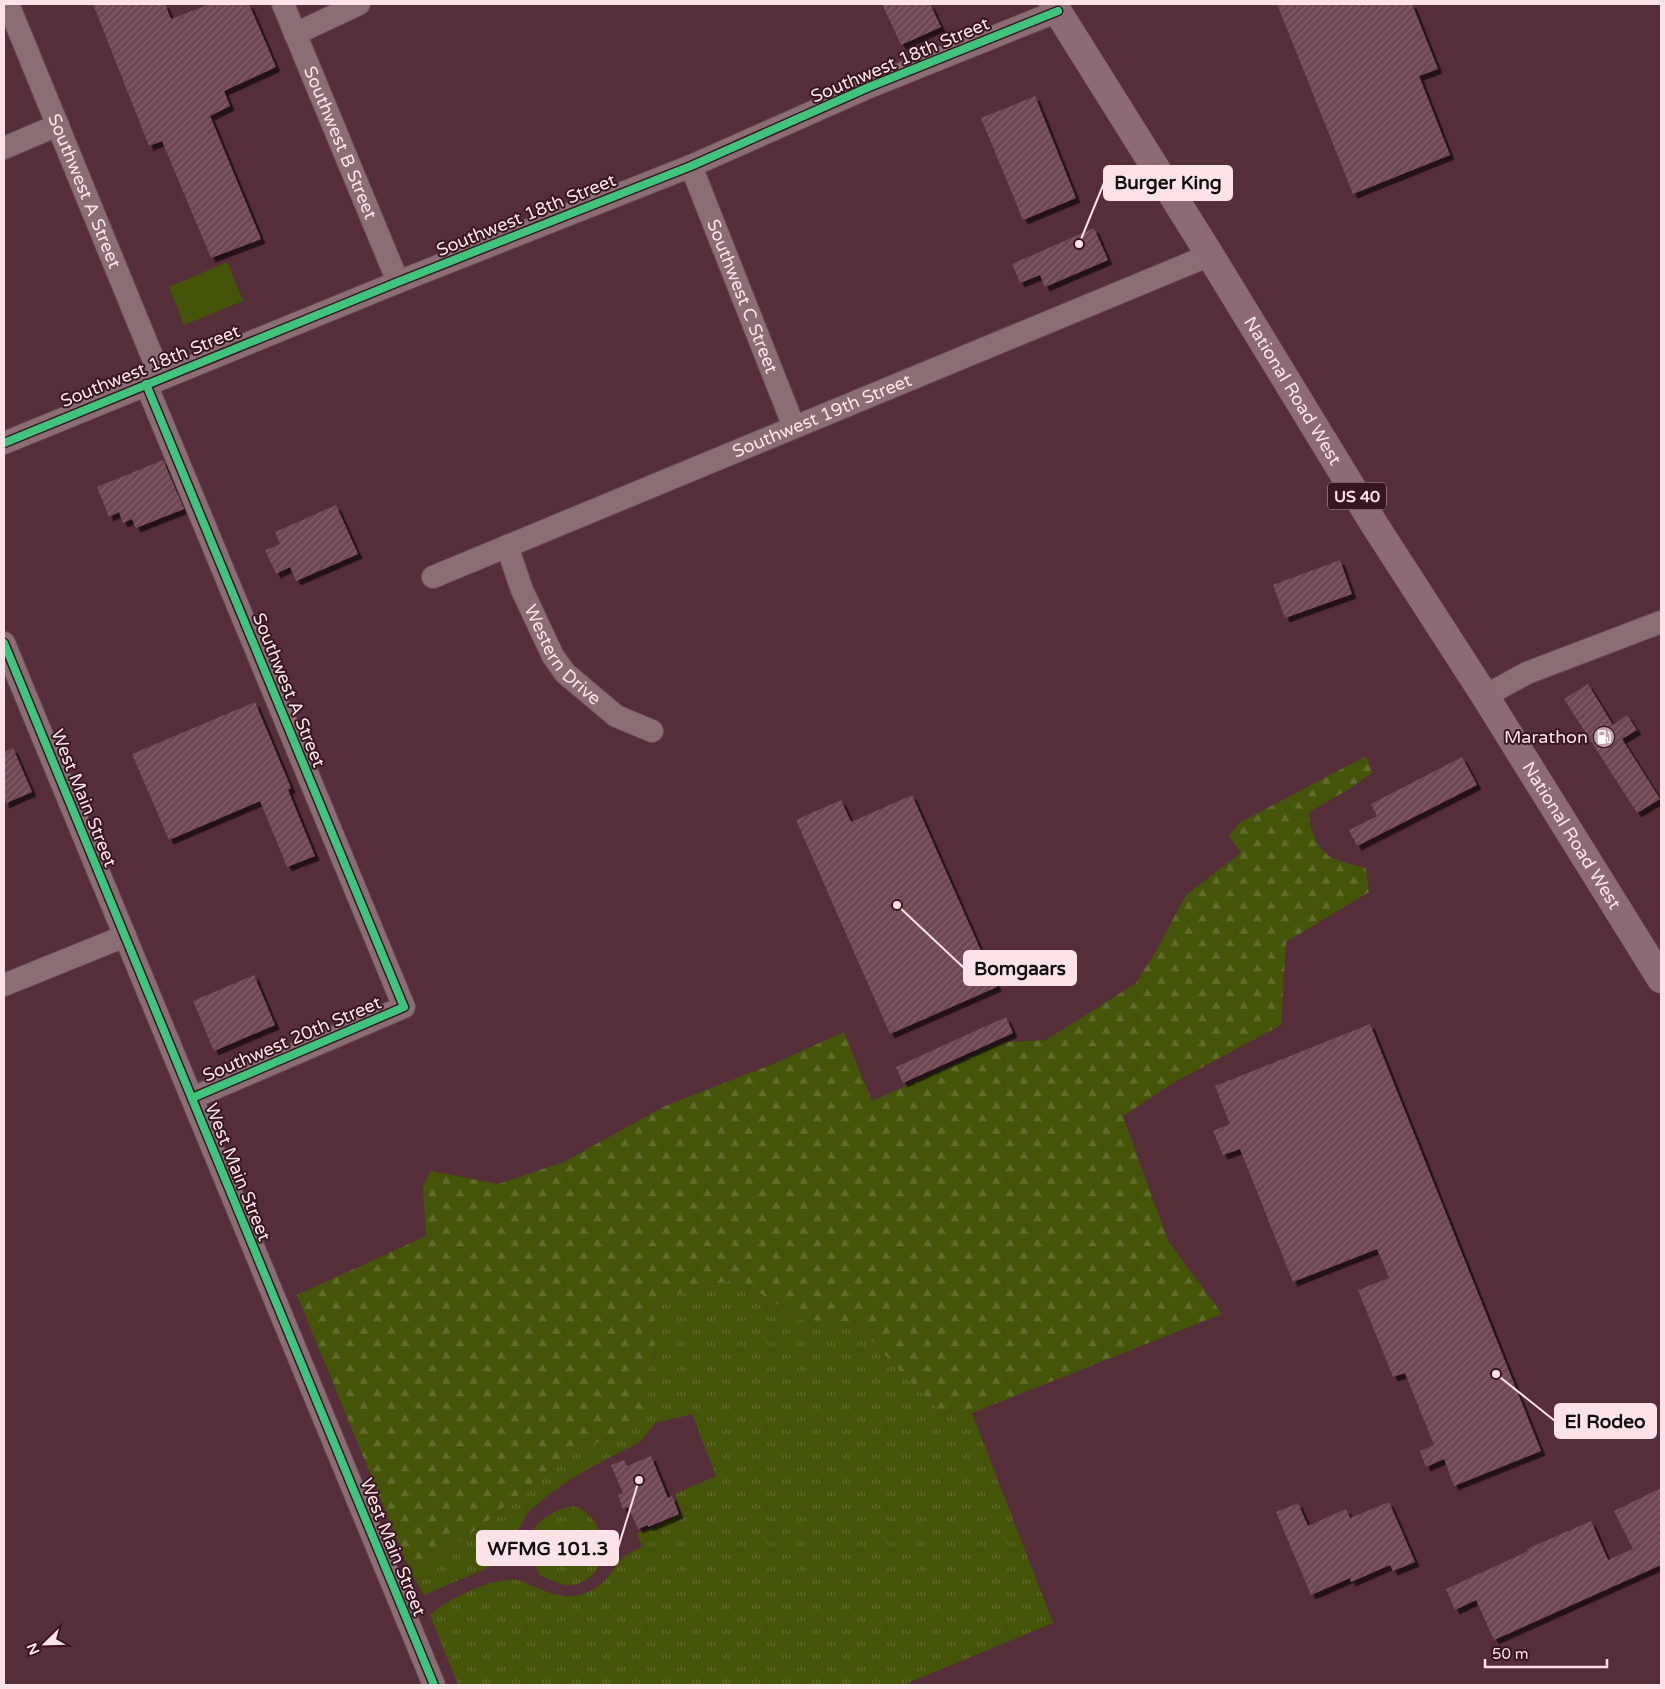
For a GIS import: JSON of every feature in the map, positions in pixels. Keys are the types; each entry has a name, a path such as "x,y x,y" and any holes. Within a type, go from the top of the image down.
{"main road":[{"name":"National Road West","path":"1055,8 1210,255 1374,524 1485,696 1661,979"}],"street":[{"name":"Southwest A Street","path":"8,4 58,125 154,381 404,1007"},
{"name":"Southwest B Street","path":"282,4 398,282"},
{"path":"295,34 360,4"},
{"name":"Southwest 18th Street","path":"4,443 398,282 691,166 869,87 1055,8"},
{"path":"4,148 58,125"},
{"name":"Southwest C Street","path":"691,166 794,428"},
{"name":"Southwest 19th Street","path":"433,577 1210,255"},
{"name":"Western Drive","path":"507,546 522,590 553,656 565,673 616,716 652,731"},
{"path":"1485,696 1527,674 1661,622"},
{"name":"West Main Street","path":"4,643 434,1685"},
{"path":"4,984 125,936"},
{"name":"Southwest 20th Street","path":"192,1098 404,1007"}],"green space":[{"path":"227,262 243,301 184,325 169,287"},
{"path":"1366,756 1372,773 1346,791 1309,812 1309,819 1312,833 1323,851 1335,859 1366,868 1369,892 1286,942 1281,1025 1173,1083 1123,1116 1168,1241 1222,1314 972,1413 942,1411 909,1381 855,1322 800,1320 739,1279 687,1289 653,1309 655,1353 646,1383 651,1413 627,1428 561,1460 476,1530 411,1573 297,1295 426,1236 423,1187 431,1171 498,1184 564,1162 665,1106 773,1064 844,1032 872,1101 1004,1042 1046,1040 1135,984 1156,951 1186,895 1241,853 1229,836 1239,823"},
{"path":"739,1279 800,1320 855,1322 909,1381 942,1411 972,1413 1053,1623 903,1685 458,1685 430,1615 448,1602 473,1589 500,1581 521,1581 561,1596 576,1596 600,1585 622,1559 629,1553 642,1547 637,1534 682,1514 675,1494 716,1476 692,1414 655,1423 641,1441 584,1471 552,1492 529,1511 520,1526 509,1553 499,1563 424,1595 411,1573 476,1530 561,1460 627,1428 646,1383 655,1353 653,1309 687,1289"},
{"path":"574,1506 584,1511 592,1519 602,1538 603,1549 602,1560 597,1570 589,1578 573,1585 567,1585 541,1576 531,1558 529,1542 531,1534 542,1520 557,1511"}],"building":[{"path":"93,4 165,4 171,19 210,4 249,4 276,67 224,91 230,106 210,116 261,239 211,258 162,141 149,146"},
{"path":"882,4 930,4 941,27 901,45"},
{"path":"1277,4 1412,4 1438,69 1419,76 1450,155 1353,194"},
{"path":"1035,96 1076,198 1023,220 981,118"},
{"path":"1094,228 1108,260 1045,287 1040,275 1020,283 1012,264"},
{"path":"163,460 184,509 136,528 132,519 123,523 119,512 109,517 97,487"},
{"path":"336,505 358,554 296,581 290,567 276,574 265,550 280,544 275,532"},
{"path":"1340,560 1352,594 1285,618 1273,585"},
{"path":"1588,684 1613,725 1627,715 1637,730 1622,739 1660,799 1637,813 1564,699"},
{"path":"255,702 291,788 288,790 315,856 287,867 260,801 169,840 132,754"},
{"path":"13,748 32,792 4,804 4,752"},
{"path":"1462,757 1477,785 1357,846 1349,830 1377,816 1371,804"},
{"path":"912,795 997,987 890,1034 796,820 841,800 851,822"},
{"path":"254,975 275,1025 214,1051 193,1001"},
{"path":"1006,1017 1013,1033 903,1083 896,1067"},
{"path":"1370,1024 1541,1451 1454,1486 1444,1459 1426,1467 1420,1451 1434,1445 1405,1373 1393,1377 1358,1290 1389,1278 1377,1249 1293,1282 1240,1149 1223,1155 1213,1131 1230,1124 1215,1086"},
{"path":"651,1456 668,1498 672,1496 679,1514 648,1527 648,1525 638,1529 628,1507 623,1509 618,1495 623,1493 611,1465 624,1460 627,1466"},
{"path":"1661,1488 1661,1565 1494,1640 1476,1600 1455,1610 1446,1589 1528,1551 1527,1549 1591,1521 1608,1560 1633,1549 1614,1511"},
{"path":"1389,1502 1415,1562 1393,1571 1390,1565 1351,1582 1350,1578 1311,1595 1276,1512 1298,1503 1308,1526 1346,1509 1350,1518"}],"cycle path":[{"path":"4,443 398,282 691,166 869,87 1058,11"},
{"path":"146,384 404,1007 192,1098"},
{"path":"4,643 434,1685"}],"place":[{"name":"Burger King","path":"1079,244"},
{"name":"Marathon","path":"1604,737"},
{"name":"Bomgaars","path":"897,905"},
{"name":"El Rodeo","path":"1496,1374"},
{"name":"WFMG 101.3","path":"639,1480"}]}
